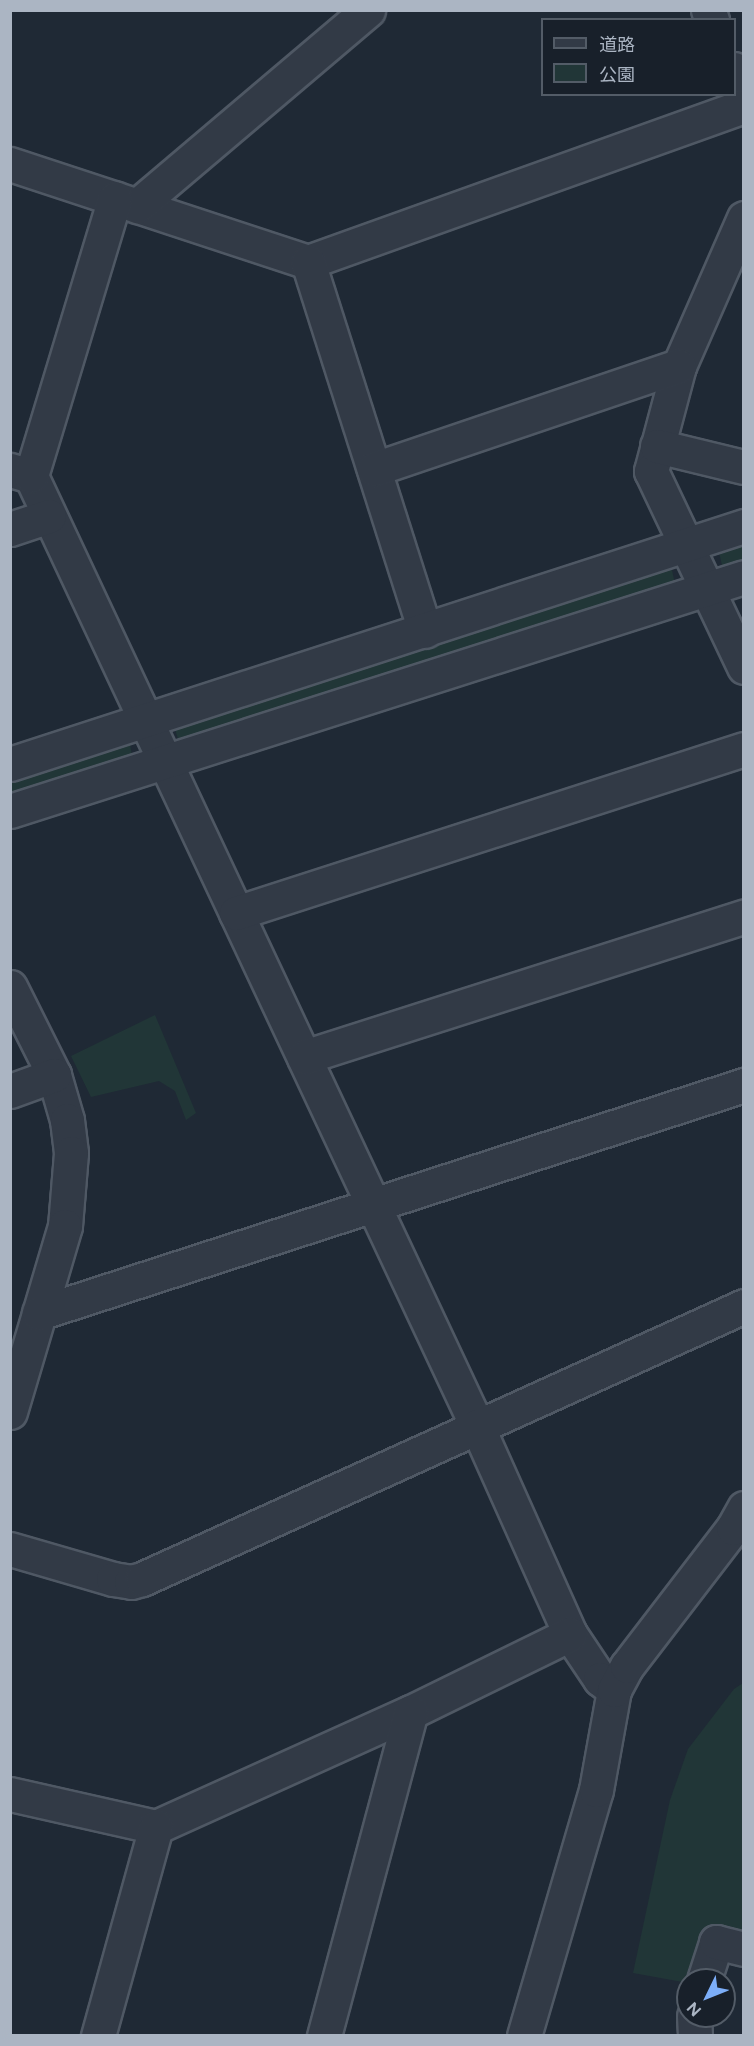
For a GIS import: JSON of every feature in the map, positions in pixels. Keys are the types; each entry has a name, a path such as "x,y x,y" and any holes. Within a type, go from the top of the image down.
{"street":[{"path":"368,10 126,202 21,473 49,516 477,1426 570,1634 600,1678 615,1690"},
{"path":"736,71 744,88"},
{"path":"10,164 308,262 744,106"},
{"path":"744,218 679,366 651,471 744,667"},
{"path":"308,262 425,631"},
{"path":"374,469 679,366"},
{"path":"657,446 744,467"},
{"path":"10,529 49,516"},
{"path":"10,764 744,526"},
{"path":"10,811 164,764 744,577"},
{"path":"236,913 744,749"},
{"path":"304,1058 744,917"},
{"path":"10,987 54,1075 67,1120 71,1153 65,1226 10,1412"},
{"path":"10,1091 54,1075"},
{"path":"39,1313 744,1084"},
{"path":"10,1549 131,1582 744,1306"},
{"path":"525,2036 596,1790 615,1690 627,1666 733,1528 744,1508"},
{"path":"10,1794 156,1827 411,1712 570,1634"},
{"path":"324,2036 411,1712"},
{"path":"98,2036 156,1827"},
{"path":"708,1968 716,1942 744,1949"}],"green space":[{"path":"743,544 743,563 723,570 719,552"},
{"path":"670,561 675,584 182,752 174,726"},
{"path":"128,734 133,760 11,802 10,775"},
{"path":"155,1015 196,1113 186,1120 175,1091 159,1081 91,1097 71,1056"},
{"path":"743,1683 743,1934 713,1968 676,1968 676,1981 633,1973 670,1800 688,1749 734,1689"}]}
